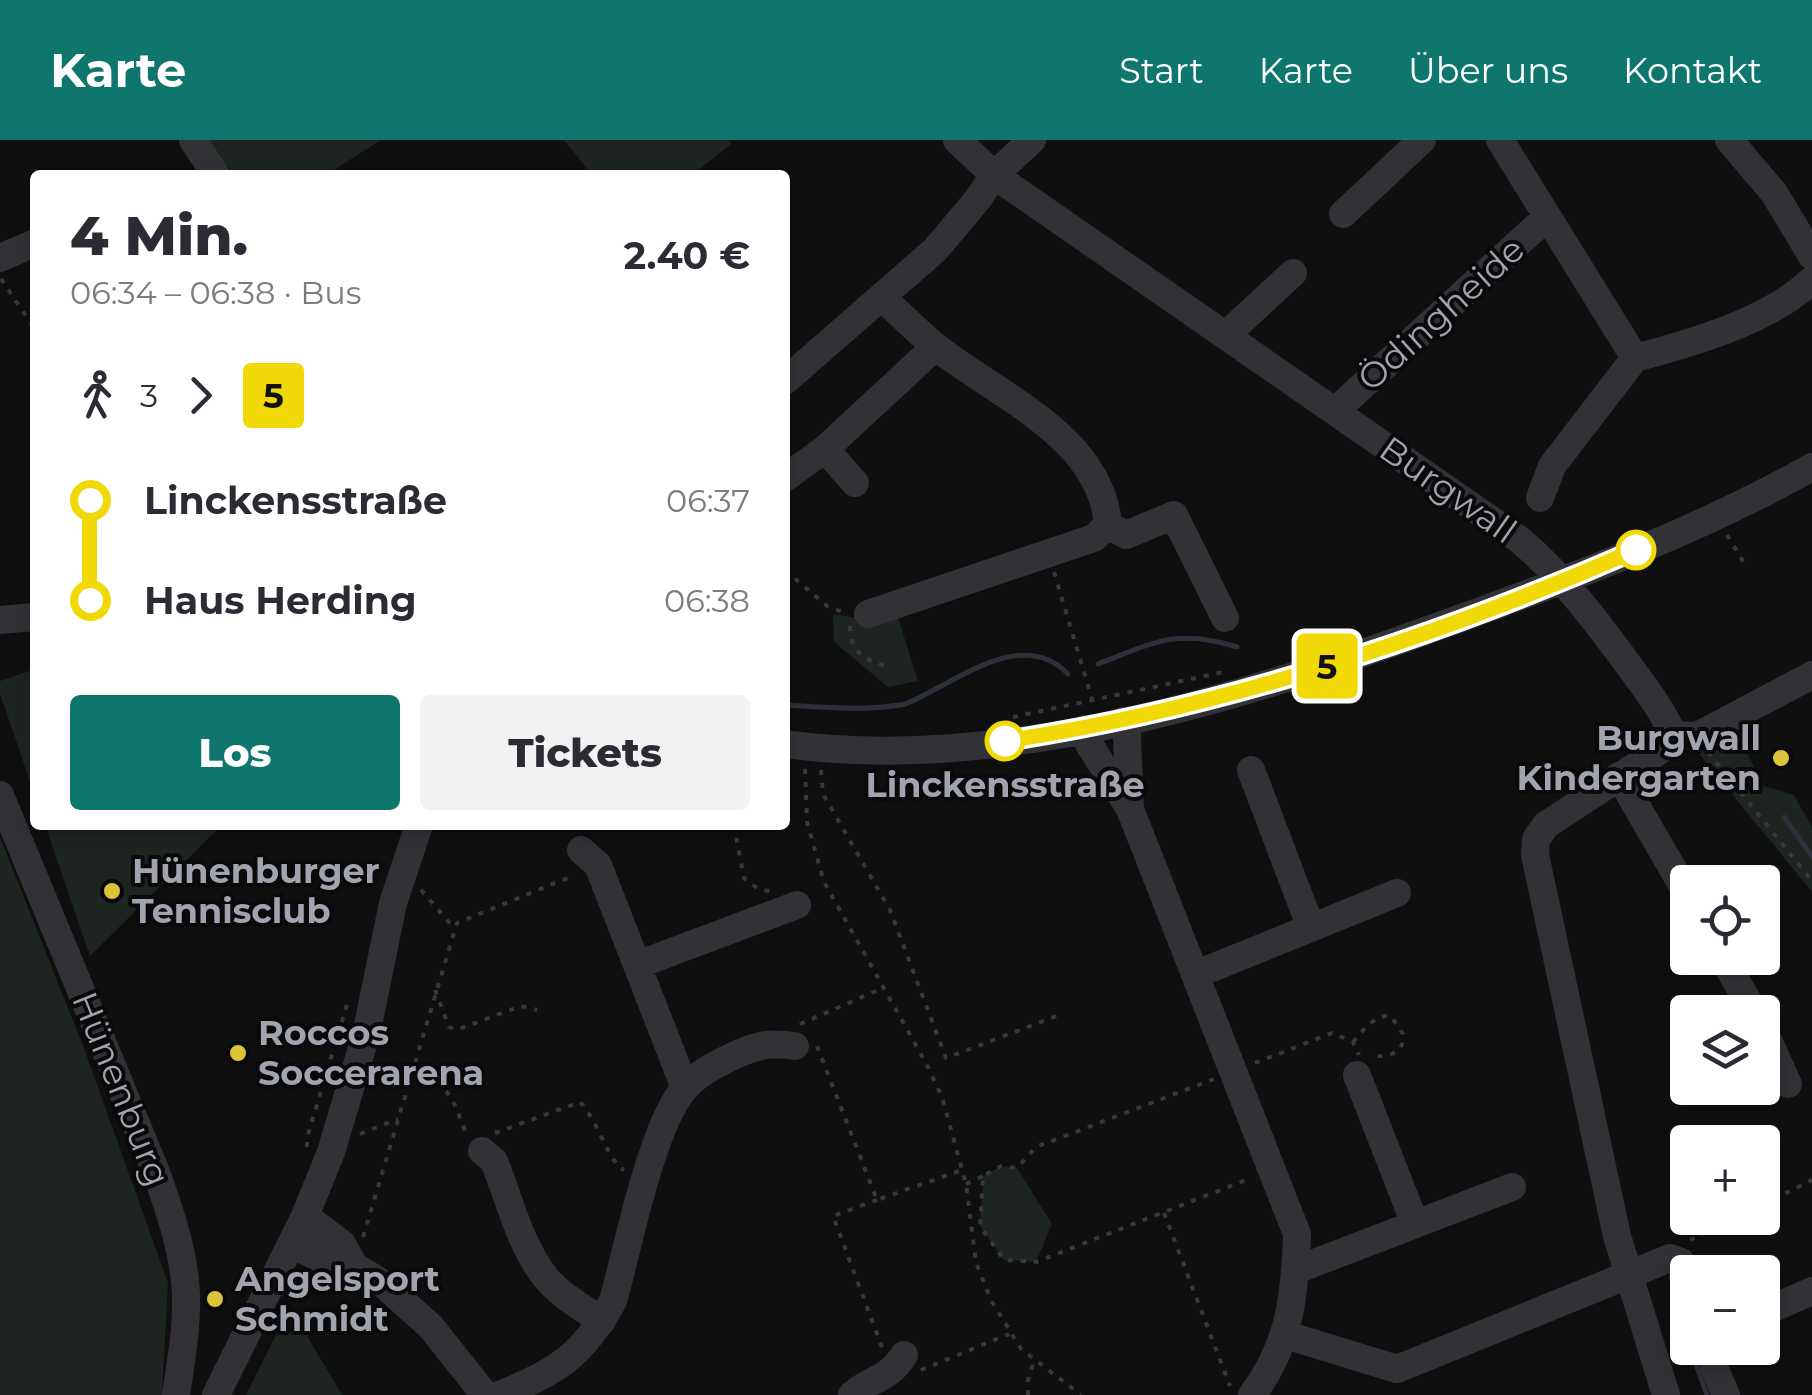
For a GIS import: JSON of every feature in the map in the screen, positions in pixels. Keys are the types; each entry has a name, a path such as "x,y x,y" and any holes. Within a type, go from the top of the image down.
{"street":[{"path":"193,140 213,170"},
{"name":"Burgwall","path":"957,140 994,175 1520,540 1564,580 1685,736"},
{"path":"790,377 935,250 994,175 1032,140"},
{"path":"1343,214 1422,140"},
{"path":"1500,140 1636,358"},
{"path":"1728,140 1774,194 1812,256"},
{"name":"Ödingheide","path":"1335,411 1547,217"},
{"path":"0,258 30,245"},
{"path":"1226,335 1294,273"},
{"path":"1540,498 1552,466 1636,358 1685,344 1791,300 1812,280"},
{"path":"883,298 936,346 1042,422 1080,458 1097,479 1108,525"},
{"path":"790,474 824,449 936,346"},
{"path":"824,449 855,483"},
{"path":"790,744 871,750 955,747 1084,729 1275,683 1564,580 1749,500 1812,467"},
{"path":"1108,525 1126,535 1174,515 1225,618"},
{"path":"868,614 1094,538 1108,525"},
{"path":"0,620 30,617"},
{"path":"1666,1395 1609,1200 1534,855 1536,839 1546,825 1664,746 1812,675"},
{"path":"1123,721 1130,809"},
{"path":"1084,729 1088,744 1130,809 1297,1234 1286,1335 1252,1395"},
{"path":"1252,770 1311,928"},
{"path":"1620,776 1671,865"},
{"name":"Hünenburg","path":"0,796 156,1172 174,1225 186,1293 176,1395"},
{"path":"216,1395 305,1216 353,1086 393,903 417,830"},
{"path":"589,858 637,965 685,1088"},
{"path":"1196,974 1397,893"},
{"path":"637,965 789,899"},
{"path":"499,1395 564,1365 590,1341 614,1301 662,1126 685,1088 714,1066 783,1044"},
{"path":"1358,1064 1416,1224"},
{"path":"1780,1066 1788,1084"},
{"path":"482,1151 494,1161 544,1276 560,1294 602,1321"},
{"path":"1296,1270 1512,1186"},
{"path":"305,1216 342,1244 354,1266"},
{"path":"292,1244 328,1263 354,1266 382,1283 431,1327 485,1395"},
{"path":"1286,1335 1402,1382 1629,1274 1670,1267"},
{"path":"1780,1305 1812,1290"},
{"path":"852,1395 898,1364"},
{"path":"1714,1365 1726,1395"}],"path":[{"path":"0,275 30,321"},
{"path":"1724,531 1746,566"},
{"path":"1048,554 1094,702"},
{"path":"790,574 827,606 850,614 854,649 866,659 886,666"},
{"path":"1010,717 1226,671"},
{"path":"1685,736 1812,880"},
{"path":"805,768 807,822 824,882 942,1097 966,1184 976,1263 1009,1334 1034,1361 1080,1395"},
{"path":"821,770 823,794 890,910 946,1058 1062,1014"},
{"path":"735,830 744,878 757,888 789,899"},
{"path":"354,1266 454,928 589,858"},
{"path":"412,879 454,928"},
{"path":"309,1160 307,1138 352,987"},
{"path":"783,1044 810,1018 883,988"},
{"path":"436,990 452,1030 520,1006 537,1010"},
{"path":"1381,1016 1391,1016 1404,1034 1400,1050 1358,1064 1352,1042 1381,1016"},
{"path":"966,1184 1001,1166 1017,1168 1036,1147 1332,1033 1352,1042"},
{"path":"783,1044 814,1039 877,1200"},
{"path":"412,1072 440,1082 450,1093 470,1143 482,1151 496,1132 580,1102 596,1121 616,1166 648,1176"},
{"path":"348,1138 398,1120"},
{"path":"962,1170 833,1216 898,1364 923,1370 1009,1334"},
{"path":"982,1176 980,1226 1004,1260 1036,1262 1270,1170"},
{"path":"1780,1196 1812,1180"},
{"path":"1164,1212 1234,1395"},
{"path":"1028,1395 1029,1371 1034,1361"}],"shaded area":[{"path":"208,140 381,140 334,170 230,170"},
{"path":"564,140 728,140 731,144 698,170 588,170"},
{"path":"896,611 918,681 888,687 834,642 833,614 862,619"},
{"path":"30,671 30,781 0,694 0,681"},
{"path":"1735,730 1764,786 1794,795 1812,827 1812,892 1697,751"},
{"name":"Hünenburger Tennisclub","path":"47,830 217,830 90,956"},
{"path":"0,837 85,1051 168,1283 162,1395 0,1395"},
{"path":"1001,1166 1017,1168 1052,1224 1036,1262 1004,1260 980,1226 983,1176"},
{"path":"290,1307 342,1395 246,1395"}],"waterway":[{"path":"1098,664 1151,644 1182,638 1237,647"},
{"path":"790,705 857,708 904,704 980,666 1017,656 1035,656 1068,674"},
{"path":"1784,817 1812,856"},
{"path":"1696,1365 1707,1395"}],"bus line":[{"name":"5","path":"1005,741 1123,721 1275,683 1531,593 1636,550"}],"place":[{"name":"Linckensstraße","path":"1005,741"},
{"name":"Burgwall Kindergarten","path":"1781,758"},
{"name":"Hünenburger Tennisclub","path":"112,891"},
{"name":"Roccos Soccerarena","path":"238,1053"},
{"name":"Angelsport Schmidt","path":"215,1299"}]}
